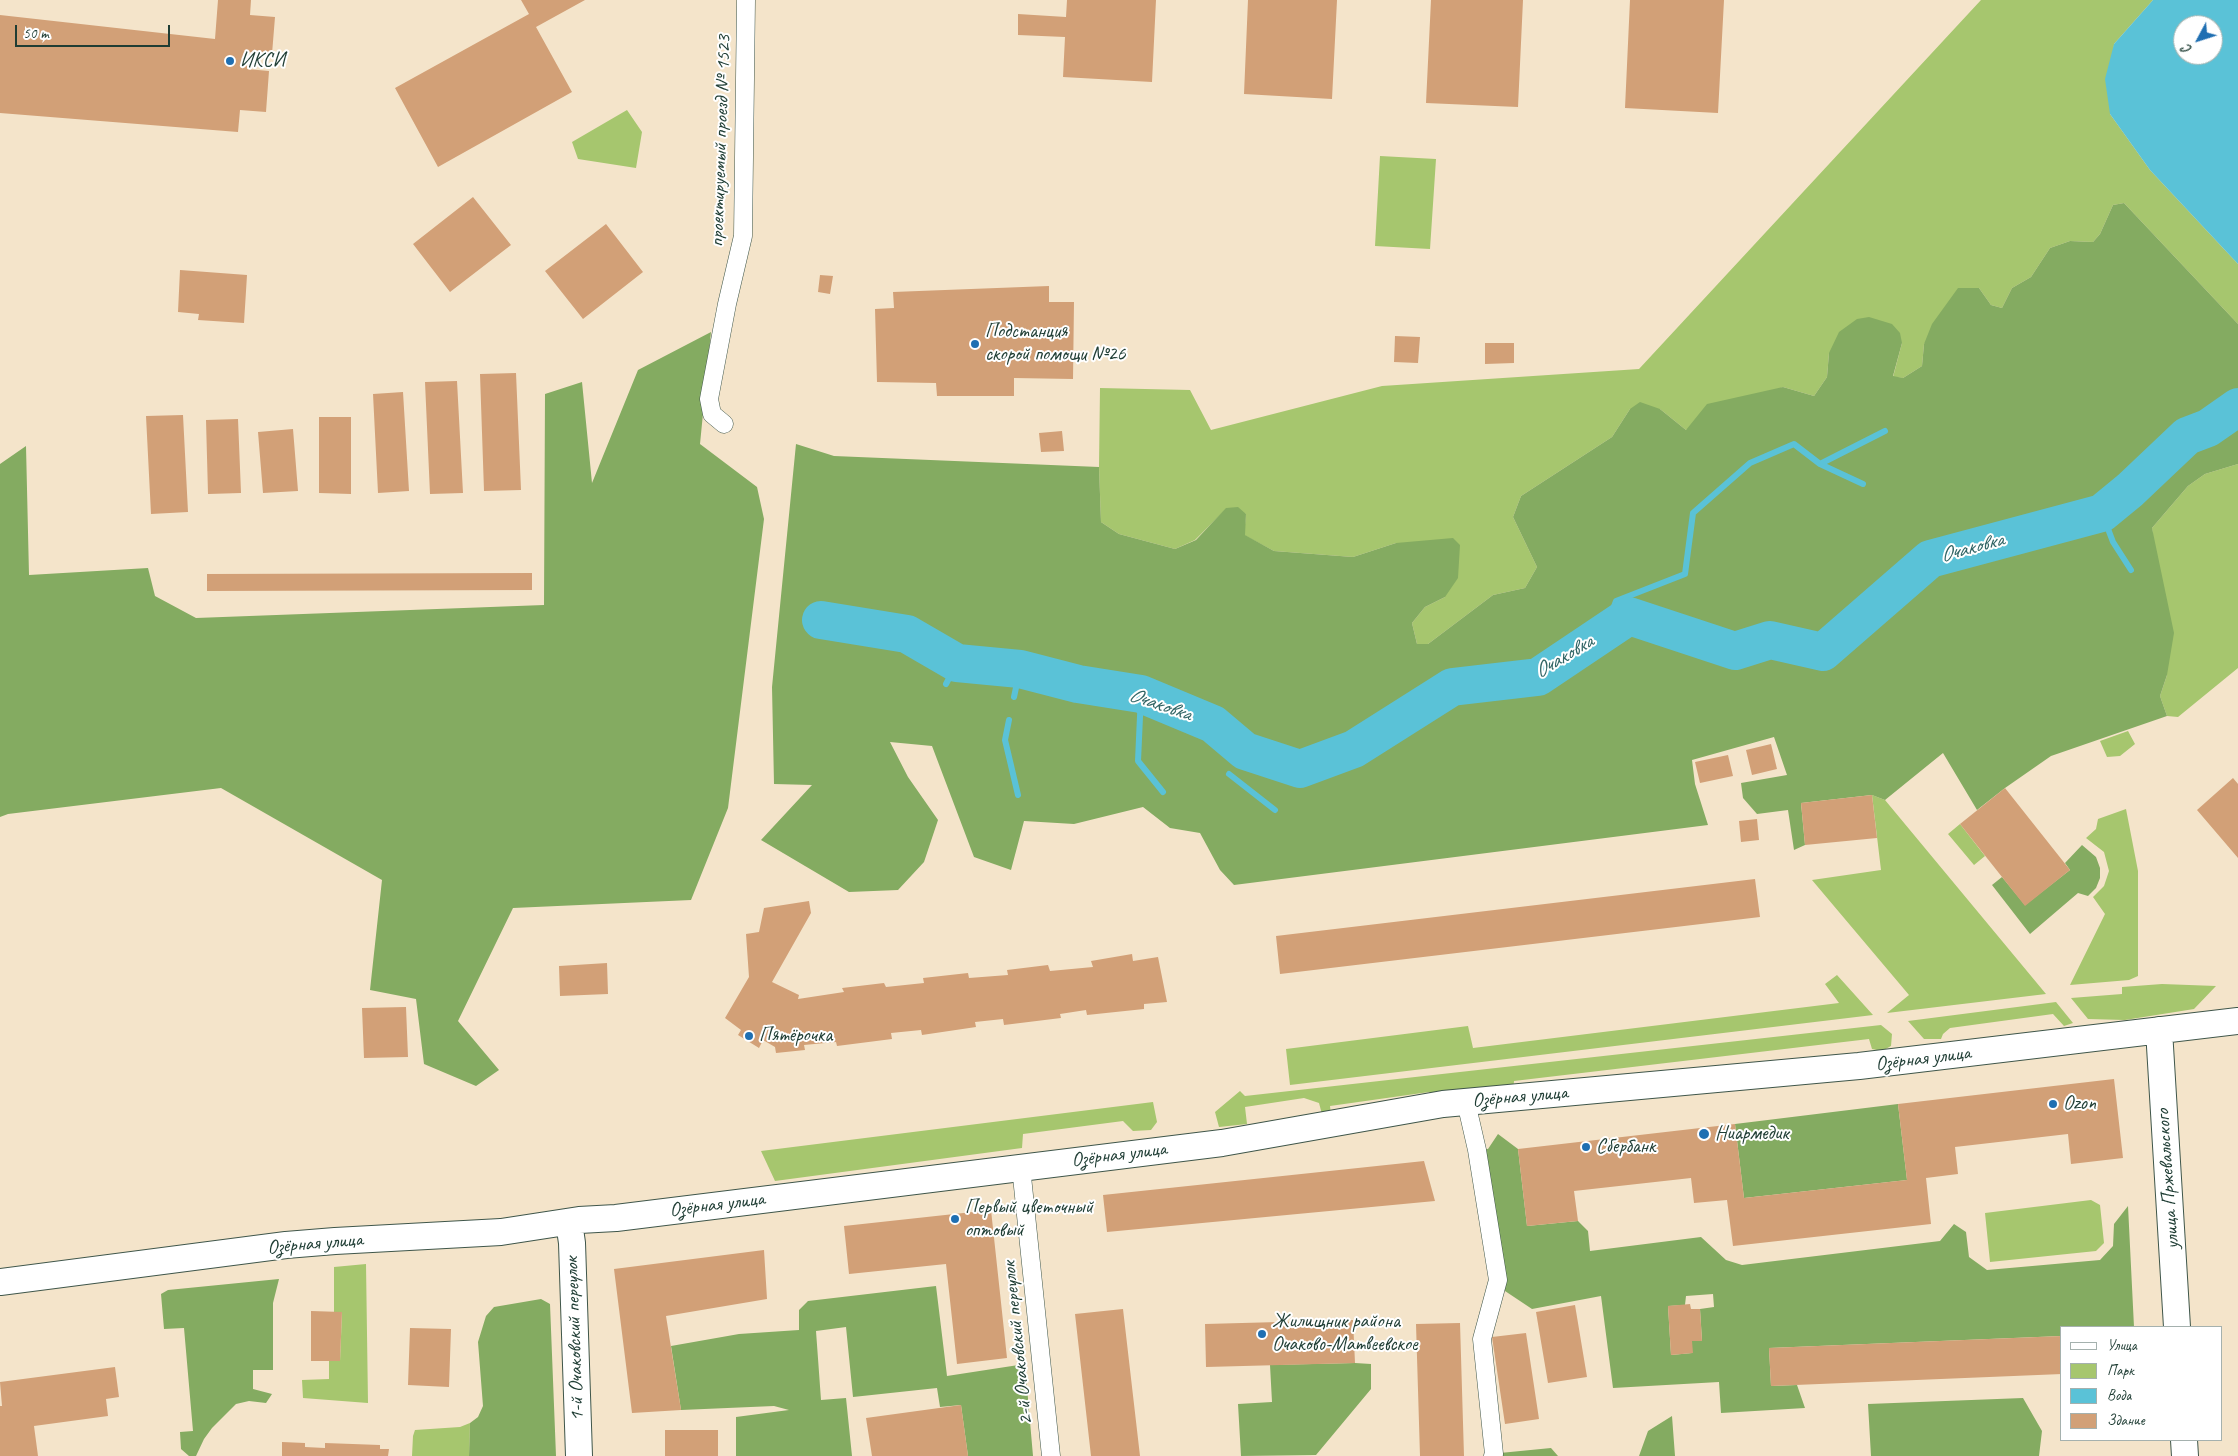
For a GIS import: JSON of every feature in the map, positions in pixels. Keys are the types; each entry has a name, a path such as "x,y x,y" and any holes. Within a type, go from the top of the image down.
{"street":[{"name":"проектируемый проезд № 1523","path":"724,424 712,414 709,399 727,304 743,236 746,0"},
{"name":"Озёрная улица","path":"0,1282 286,1245 496,1233 569,1222 1222,1143 1466,1102 1859,1066 2238,1021"},
{"name":"улица Пржевальского","path":"2159,1030 2177,1326"},
{"path":"1466,1102 1477,1150 1498,1280 1482,1339 1493,1456"},
{"name":"2-й Очаковский переулок","path":"1021,1167 1050,1456"},
{"name":"1-й Очаковский переулок","path":"569,1222 572,1243 579,1456"},
{"path":"2184,1441 2185,1456"}],"green space":[{"path":"1981,0 2153,0 2114,44 2110,114 2150,170 2238,264 2238,324 2124,203 2113,205 2100,234 2093,242 2070,241 2050,248 2031,277 2012,288 2002,308 1991,305 1979,288 1924,344 1922,366 1903,378 1893,377 1902,343 1829,353 1827,377 1814,396 1783,387 1686,430 1660,409 1630,409 1612,437 1521,496 1513,517 1537,567 1525,588 1493,595 1428,644 1417,644 1412,623 1425,607 1445,597 1396,543 1353,557 1274,551 1244,535 1246,514 1226,509 1195,540 1175,549 1119,534 1101,522 1099,467 1100,388 1190,390 1211,430 1382,386 1639,369"},
{"path":"627,110 642,132 636,168 578,159 572,142"},
{"path":"1380,156 1436,159 1430,249 1375,246"},
{"path":"2124,203 2238,324 2238,464 2205,474 2188,486 2152,528 2174,633 2167,675 2160,696 2167,716 2051,756 1977,810 1943,753 1885,800 1872,795 1801,803 1805,845 1794,850 1788,810 1757,814 1743,798 1741,783 1787,775 1774,737 1692,760 1695,784 1708,825 1234,885 1220,870 1200,833 1170,828 1143,807 1074,824 1024,821 1011,870 974,857 932,746 890,742 908,777 938,820 924,862 898,890 849,892 761,840 812,785 774,784 772,687 796,444 834,456 1099,467 1101,522 1119,534 1175,549 1196,540 1226,508 1238,507 1246,514 1245,535 1274,551 1353,557 1396,543 1453,538 1460,545 1458,578 1445,597 1425,607 1412,623 1417,644 1428,644 1493,595 1525,588 1537,567 1513,517 1521,496 1612,437 1630,409 1640,402 1660,409 1686,430 1707,404 1783,387 1814,396 1827,377 1829,353 1839,332 1857,319 1869,317 1892,324 1900,333 1902,343 1893,376 1903,378 1922,366 1924,344 1932,324 1958,288 1979,288 1991,305 2002,308 2012,288 2031,277 2050,248 2070,241 2093,242 2100,234 2113,205"},
{"path":"711,332 700,444 757,487 764,519 728,808 691,900 513,908 458,1021 499,1070 476,1086 424,1064 416,999 370,990 382,880 221,788 8,814 0,817 0,464 26,446 29,575 148,568 155,596 196,618 544,605 545,394 582,382 592,483 638,370"},
{"path":"2238,464 2238,668 2178,717 2167,716 2160,696 2167,675 2152,528 2188,486 2205,474"},
{"path":"2128,731 2135,744 2120,756 2107,757 2100,741"},
{"path":"1872,795 1885,800 2046,994 1887,1013 1909,995 1812,880 1881,870"},
{"path":"2126,809 2138,871 2138,976 2129,980 2070,985 2105,914 2093,897 2104,886 2109,871 2104,852 2086,838 2096,829 2098,819"},
{"path":"1960,824 1985,856 1974,865 1948,834"},
{"path":"2082,845 2096,857 2100,868 2100,878 2096,888 2088,896 2078,893 2030,934 1992,885 2002,877 2025,905 2070,870 2065,863"},
{"path":"1837,975 1873,1015 1290,1085 1286,1049 1468,1026 1473,1048 1839,1003 1825,984"},
{"path":"2162,984 2216,986 2194,1009 2125,1020 2088,1019 2071,998 2122,994 2122,987"},
{"path":"2056,1002 2073,1023 2064,1026 2053,1014 1950,1028 1943,1034 1941,1039 1924,1039 1908,1021"},
{"path":"1881,1025 1892,1034 1891,1046 1882,1051 1872,1049 1869,1039 1514,1081 1513,1092 1434,1100 1429,1092 1330,1106 1331,1115 1323,1118 1319,1103 1304,1098 1245,1107 1247,1124 1219,1127 1215,1112 1240,1091 1245,1096"},
{"path":"1153,1102 1157,1122 1151,1130 1133,1131 1123,1121 1023,1134 1022,1148 775,1181 761,1151"},
{"path":"1898,1104 1907,1180 1744,1198 1735,1124"},
{"path":"1498,1134 1518,1149 1527,1226 1578,1221 1588,1231 1590,1251 1701,1237 1726,1260 1742,1265 1940,1241 1954,1224 1966,1232 1969,1257 1987,1270 2100,1260 2113,1246 2114,1224 2128,1206 2134,1326 2060,1326 2060,1336 1769,1348 1771,1386 1797,1385 1805,1408 1721,1413 1719,1382 1613,1388 1601,1296 1532,1309 1496,1285 1477,1150 1488,1149","holes":["1713,1294 1714,1307 1700,1309 1702,1341 1692,1341 1692,1353 1671,1355 1668,1306 1685,1305 1686,1296"]},
{"path":"2091,1200 2100,1205 2104,1243 2096,1251 1990,1262 1985,1213"},
{"path":"366,1264 368,1403 303,1398 302,1380 329,1379 329,1361 340,1361 342,1312 334,1312 334,1267"},
{"path":"279,1279 273,1303 273,1370 253,1370 253,1389 272,1394 266,1403 249,1401 236,1404 212,1428 196,1456 189,1456 181,1449 180,1432 193,1431 184,1328 164,1329 161,1294 168,1290"},
{"path":"936,1286 947,1376 1025,1364 1033,1456 968,1456 961,1405 940,1407 937,1388 853,1397 846,1327 816,1331 821,1400 846,1398 852,1456 736,1456 736,1417 789,1410 774,1406 681,1410 671,1346 739,1334 799,1330 799,1310 808,1301"},
{"path":"541,1299 550,1304 556,1456 469,1456 470,1423 478,1417 483,1406 478,1342 486,1316 494,1307"},
{"path":"1371,1364 1371,1389 1316,1455 1241,1456 1238,1404 1272,1402 1270,1365"},
{"path":"2023,1398 2042,1431 2039,1456 1871,1456 1868,1404"},
{"path":"1672,1416 1675,1456 1639,1456 1648,1431"},
{"path":"470,1423 469,1456 412,1456 415,1430 460,1427"},
{"path":"1551,1448 1558,1456 1500,1456 1500,1453"}],"water":[{"path":"2153,0 2238,0 2238,264 2150,170 2110,114 2105,79 2114,44"}],"building":[{"path":"218,0 251,0 250,15 275,17 272,54 248,52 247,69 269,71 266,112 240,110 238,132 0,113 0,15 215,39"},
{"path":"521,0 585,0 536,27 572,92 438,167 395,88 529,14"},
{"path":"1067,0 1156,0 1152,82 1063,77 1065,37 1018,35 1018,14 1066,17"},
{"path":"1248,0 1337,0 1332,99 1244,94"},
{"path":"1431,0 1523,0 1518,107 1426,103"},
{"path":"1630,0 1724,0 1718,113 1625,108"},
{"path":"473,197 511,245 450,292 413,244"},
{"path":"606,224 643,272 583,319 545,271"},
{"path":"180,270 247,275 244,323 198,320 199,314 178,312"},
{"path":"820,275 833,276 830,294 818,292"},
{"name":"Подстанция скорой помощи №26","path":"1049,286 1049,302 1074,302 1073,379 1014,378 1014,396 937,396 936,383 877,382 875,309 894,308 893,292"},
{"path":"1395,336 1420,337 1418,363 1394,362"},
{"path":"1485,343 1514,343 1514,363 1485,364"},
{"path":"516,373 521,490 484,491 480,374"},
{"path":"457,381 463,493 430,494 425,382"},
{"path":"403,392 409,491 378,493 373,394"},
{"path":"183,415 188,512 151,514 146,416"},
{"path":"319,417 351,417 351,494 319,493"},
{"path":"238,419 241,493 208,494 206,420"},
{"path":"293,429 298,491 263,493 258,432"},
{"path":"1062,431 1064,451 1041,452 1039,433"},
{"path":"532,573 532,590 207,591 207,574"},
{"path":"1771,744 1777,769 1752,775 1746,750"},
{"path":"1728,755 1733,776 1700,783 1695,762"},
{"path":"2233,778 2238,784 2238,858 2197,810"},
{"path":"2005,788 2070,870 2025,906 1960,824"},
{"path":"1872,795 1877,838 1805,845 1801,803"},
{"path":"1757,819 1759,840 1741,842 1739,821"},
{"path":"1755,879 1760,917 1280,974 1276,936"},
{"path":"809,901 811,913 772,982 799,995 798,999 844,992 842,988 884,983 886,987 924,983 923,978 968,973 969,978 1008,975 1007,970 1048,965 1050,971 1093,967 1091,961 1132,954 1133,961 1158,957 1167,1002 1144,1004 1144,1009 1087,1015 1086,1010 1060,1014 1061,1018 1004,1025 1003,1019 975,1022 976,1027 922,1035 921,1030 891,1033 892,1039 837,1046 836,1042 804,1045 805,1050 776,1053 775,1047 763,1040 759,1048 738,1035 741,1030 725,1018 749,977 746,934 759,932 764,908"},
{"path":"607,963 608,994 560,996 559,966"},
{"path":"406,1007 408,1057 364,1058 362,1008"},
{"path":"2114,1079 2123,1158 2071,1164 2068,1134 1955,1147 1958,1174 1926,1178 1931,1224 1733,1246 1727,1200 1694,1203 1691,1178 1574,1191 1578,1221 1527,1226 1518,1149 1735,1124 1744,1198 1907,1180 1898,1104"},
{"path":"1424,1161 1435,1201 1107,1232 1103,1195"},
{"path":"991,1210 1007,1358 957,1364 946,1264 849,1274 844,1226"},
{"path":"764,1250 767,1299 666,1316 681,1410 632,1413 614,1269"},
{"path":"1690,1304 1691,1309 1700,1309 1702,1341 1692,1341 1693,1353 1671,1355 1668,1306"},
{"path":"1575,1305 1587,1377 1548,1383 1536,1312"},
{"path":"1123,1309 1140,1456 1091,1456 1075,1314"},
{"path":"311,1311 342,1312 340,1361 311,1361"},
{"path":"1353,1320 1355,1363 1206,1367 1205,1324"},
{"path":"1460,1323 1464,1456 1420,1456 1416,1324"},
{"path":"410,1328 451,1329 449,1387 408,1385"},
{"path":"1526,1333 1539,1419 1505,1424 1492,1337"},
{"path":"2060,1336 2060,1374 1771,1386 1769,1348"},
{"path":"115,1367 119,1397 106,1399 108,1416 34,1426 38,1456 0,1456 0,1406 2,1406 0,1382"},
{"path":"961,1405 968,1456 872,1456 866,1418"},
{"path":"665,1430 718,1430 718,1456 665,1456"},
{"path":"282,1442 305,1443 305,1447 325,1448 325,1443 380,1445 380,1449 389,1449 388,1456 282,1456"}],"waterway":[{"name":"Очаковка","path":"821,620 907,634 957,663 1020,669 1078,684 1141,694 1213,724 1245,751 1300,769 1354,749 1452,687 1538,677 1629,616 1735,651 1770,640 1823,652 1930,559 2102,513 2130,490 2187,436 2208,428 2238,407"},
{"path":"1604,633 1616,601 1685,574 1693,513 1750,463 1794,444 1820,464 1885,431"},
{"path":"1820,464 1863,484"},
{"path":"2102,513 2113,542 2131,570"},
{"path":"946,684 957,663"},
{"path":"1014,697 1020,669"},
{"path":"1141,694 1138,761 1163,792"},
{"path":"1009,720 1005,740 1018,795"},
{"path":"1229,774 1275,810"}],"place":[{"name":"ИКСИ","path":"230,61"},
{"name":"Подстанция скорой помощи №26","path":"975,344"},
{"name":"Пятёрочка","path":"749,1036"},
{"name":"Ozon","path":"2053,1104"},
{"name":"Ниармедик","path":"1704,1134"},
{"name":"Сбербанк","path":"1586,1147"},
{"name":"Первый цветочный оптовый","path":"955,1219"},
{"name":"Жилищник района Очаково-Матвеевское","path":"1262,1334"}]}
